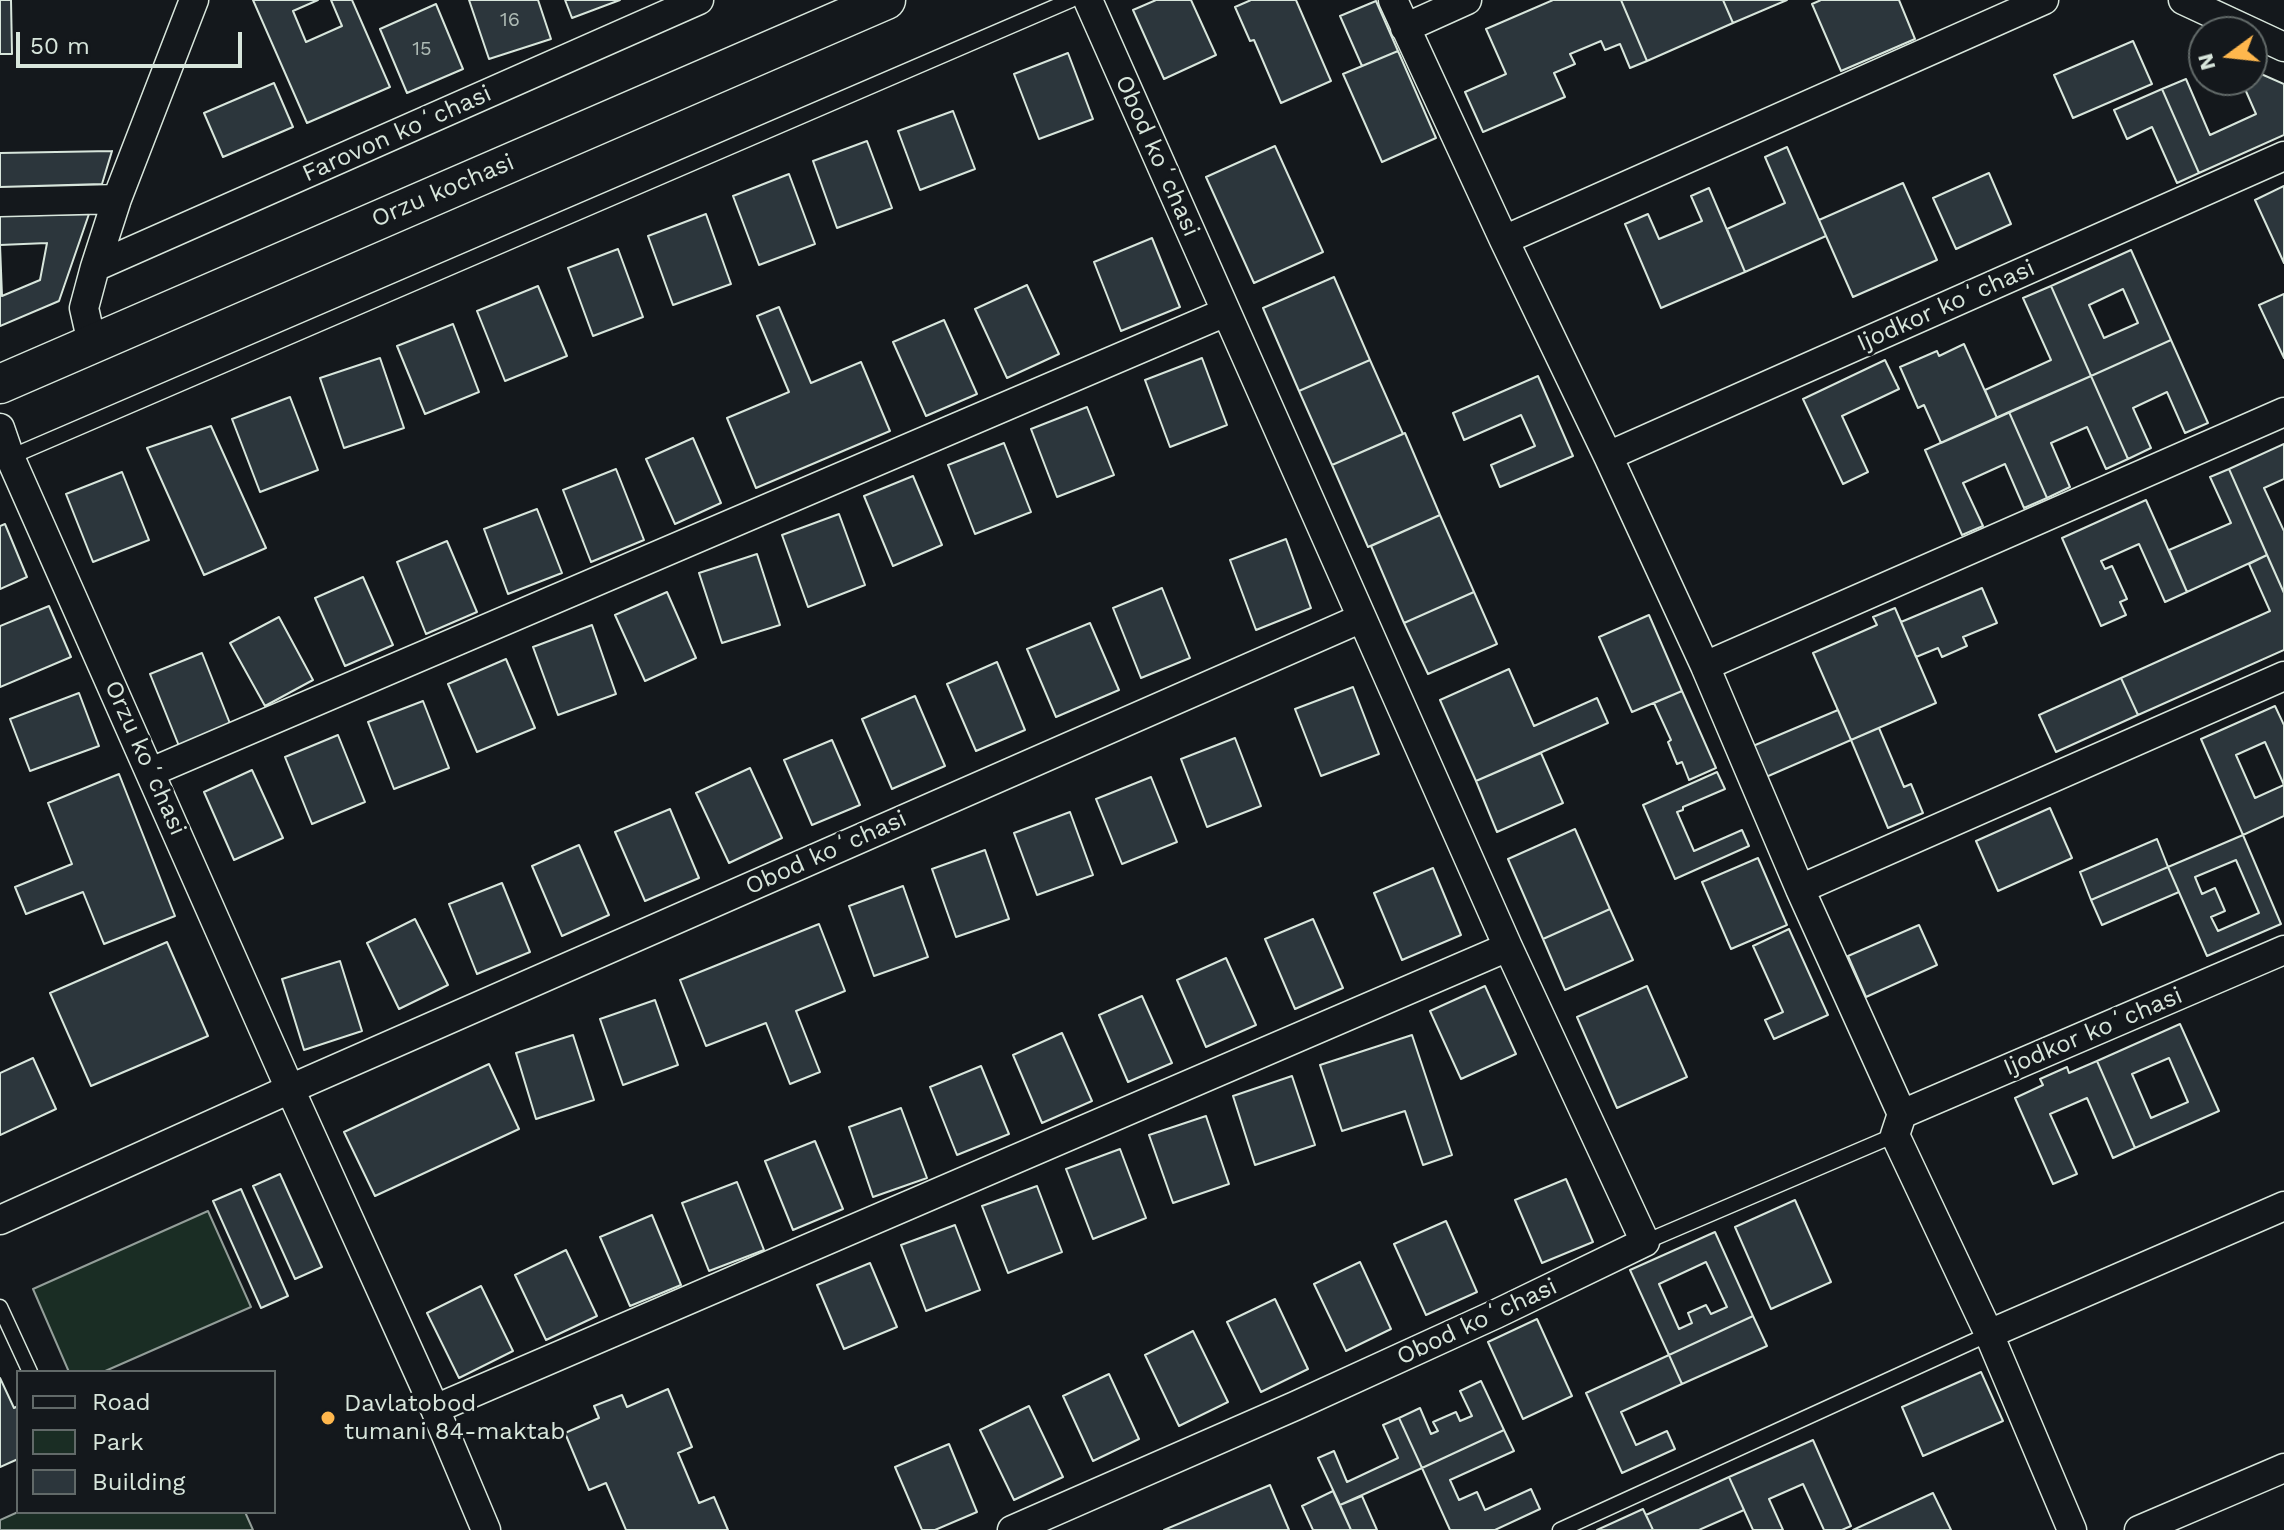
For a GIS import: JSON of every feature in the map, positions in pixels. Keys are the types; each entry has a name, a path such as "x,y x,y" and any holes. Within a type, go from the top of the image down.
{"main road":[{"name":"Orzu kochasi","path":"0,384 886,0"}],"street":[{"path":"92,343 84,308 95,267 117,199 194,0"},
{"name":"Farovon koʻchasi","path":"95,267 699,0"},
{"name":"Obod koʻchasi","path":"1012,1530 1295,1406 1645,1242 1508,947 1088,0"},
{"path":"1393,0 1705,666 2072,1530"},
{"path":"1405,28 1467,0"},
{"path":"1504,240 2044,0"},
{"path":"2183,0 2284,47"},
{"name":"Ijodkor koʻchasi","path":"1608,456 2284,156"},
{"path":"0,202 117,199"},
{"path":"151,772 1226,312"},
{"path":"1705,666 2284,412"},
{"name":"Orzu koʻchasi","path":"0,428 5,459 151,772 486,1530"},
{"name":"Obod koʻchasi","path":"290,1089 1362,618"},
{"path":"1800,889 2284,676"},
{"path":"435,1409 1508,947"},
{"name":"Ijodkor koʻchasi","path":"1899,1124 2284,950"},
{"path":"0,1220 290,1089"},
{"path":"1989,1334 2284,1206"},
{"path":"2139,1530 2284,1468"}],"lane":[{"path":"5,459 1071,0"},
{"path":"1645,1242 1899,1124"},
{"path":"0,1307 29,1370"},
{"path":"1560,1530 1989,1334"}],"green space":[{"path":"208,1211 251,1307 108,1370 68,1370 33,1289"},
{"path":"16,1513 246,1514 253,1530 0,1530 0,1520"}],"building":[{"path":"0,0 11,0 12,54 0,54"},
{"path":"253,0 318,0 293,11 306,42 342,26 331,0 352,0 390,87 307,123"},
{"path":"469,0 538,0 551,39 489,59"},
{"path":"565,0 620,0 572,18"},
{"path":"1156,0 1191,0 1216,55 1164,79 1133,10"},
{"path":"1251,0 1296,0 1331,81 1281,103 1254,40 1250,41 1235,7"},
{"path":"1553,0 1621,0 1647,61 1630,68 1620,44 1605,50 1601,41 1570,54 1575,64 1554,73 1565,97 1483,132 1465,92 1506,74 1486,29"},
{"path":"1621,0 1723,0 1733,23 1647,61"},
{"path":"1723,0 1787,0 1733,23"},
{"path":"1821,0 1899,0 1915,39 1841,71 1812,4"},
{"path":"1376,1 1398,51 1362,66 1340,16"},
{"path":"436,4 463,69 407,93 380,29"},
{"path":"2133,41 2152,84 2073,118 2054,75"},
{"path":"1398,51 1436,138 1382,162 1343,74"},
{"path":"1068,53 1093,119 1039,139 1014,74"},
{"path":"2268,77 2284,84 2284,135 2199,173 2162,89 2186,79 2188,96 2193,96 2210,135 2256,114 2248,96 2268,96"},
{"path":"274,83 293,127 223,157 204,113"},
{"path":"2162,89 2199,173 2177,183 2152,127 2127,139 2114,110"},
{"path":"953,111 975,169 920,190 898,131"},
{"path":"867,141 892,208 837,228 813,161"},
{"path":"1275,146 1323,252 1254,283 1206,177"},
{"path":"1787,147 1826,236 1745,272 1727,229 1785,203 1765,157"},
{"path":"112,151 102,184 0,187 0,153"},
{"path":"1989,173 2011,224 1956,249 1933,198"},
{"path":"789,174 815,244 759,265 733,196"},
{"path":"1903,183 1937,260 1853,297 1819,220"},
{"path":"2284,186 2284,263 2255,200"},
{"path":"1709,188 1745,272 1661,308 1625,224 1648,214 1659,239 1702,221 1691,196"},
{"path":"89,214 59,301 0,326 0,245 0,216","holes":["47,243 40,280 2,296 0,245"]},
{"path":"706,214 731,284 673,305 648,236"},
{"path":"1152,238 1180,307 1121,331 1094,262"},
{"path":"618,249 643,317 593,336 568,268"},
{"path":"2131,250 2171,340 2091,376 2051,286","holes":["2123,289 2138,323 2104,338 2089,305"]},
{"path":"1334,277 1370,360 1299,391 1263,308"},
{"path":"1027,285 1059,354 1007,378 975,309"},
{"path":"538,286 567,356 505,381 477,311"},
{"path":"2051,286 2091,376 1997,418 1985,390 2051,360 2023,298"},
{"path":"2284,294 2284,358 2259,305"},
{"path":"779,307 811,383 861,362 890,431 756,488 727,418 789,392 757,316"},
{"path":"944,320 977,394 926,416 893,342"},
{"path":"453,324 479,392 425,414 397,346"},
{"path":"2171,340 2208,423 2185,433 2167,392 2133,408 2151,448 2128,459 2091,376"},
{"path":"1964,344 1997,418 1941,443 1924,405 1918,408 1900,367 1937,351 1939,356"},
{"path":"380,358 404,428 344,448 320,378"},
{"path":"1202,358 1227,425 1170,447 1145,380"},
{"path":"1370,360 1403,434 1332,465 1299,391"},
{"path":"1885,360 1899,389 1842,416 1868,472 1843,484 1803,399"},
{"path":"1538,376 1573,456 1500,487 1491,465 1535,446 1521,415 1464,440 1453,413"},
{"path":"2091,376 2128,459 2106,469 2087,427 2051,443 2070,487 2047,498 2009,412"},
{"path":"290,397 318,470 260,492 232,419"},
{"path":"1087,407 1114,475 1057,497 1031,429"},
{"path":"2009,412 2047,498 2024,508 2005,464 1963,483 1983,526 1962,535 1925,450"},
{"path":"211,426 266,548 204,575 147,448"},
{"path":"1405,433 1440,515 1368,547 1332,465"},
{"path":"693,438 721,503 675,524 646,459"},
{"path":"1004,443 1031,512 975,534 948,465"},
{"path":"2284,444 2284,479 2264,488 2284,531 2284,593 2229,469"},
{"path":"616,469 644,540 591,562 563,490"},
{"path":"2229,469 2267,555 2187,592 2169,550 2231,523 2210,477"},
{"path":"122,472 149,540 93,562 66,494"},
{"path":"913,476 942,545 893,566 864,496"},
{"path":"2146,500 2187,592 2165,602 2139,544 2101,561 2105,569 2112,566 2127,599 2120,602 2126,615 2101,626 2062,538"},
{"path":"537,509 562,573 508,594 484,529"},
{"path":"839,514 865,585 808,607 782,535"},
{"path":"1440,515 1474,592 1404,623 1371,546"},
{"path":"5,524 27,577 0,589 0,526"},
{"path":"1286,539 1311,608 1256,630 1230,560"},
{"path":"447,541 477,612 426,634 397,562"},
{"path":"757,554 780,625 722,643 699,573"},
{"path":"2267,555 2284,593 2284,650 2138,715 2121,678 2270,611 2249,564"},
{"path":"363,577 393,645 345,666 315,598"},
{"path":"1162,588 1190,658 1141,678 1113,608"},
{"path":"1982,588 1997,623 1963,637 1967,646 1942,657 1938,648 1916,657 1901,622"},
{"path":"667,592 696,658 645,681 615,615"},
{"path":"1474,592 1497,644 1428,674 1404,623"},
{"path":"49,606 71,657 0,687 0,626"},
{"path":"1895,608 1936,703 1851,740 1813,653 1877,625 1873,617"},
{"path":"1649,615 1682,691 1632,712 1599,637"},
{"path":"279,617 313,680 265,706 230,643"},
{"path":"1090,623 1119,690 1056,717 1027,649"},
{"path":"592,625 616,694 558,715 533,647"},
{"path":"202,653 231,726 179,746 150,674"},
{"path":"506,659 535,728 477,752 448,684"},
{"path":"997,662 1025,730 976,751 947,684"},
{"path":"1509,669 1534,726 1597,698 1608,723 1476,781 1440,700"},
{"path":"2121,678 2138,715 2056,752 2039,715"},
{"path":"1353,687 1379,754 1321,776 1295,709"},
{"path":"1682,691 1716,768 1689,780 1682,762 1677,764 1668,742 1671,740 1654,703"},
{"path":"79,693 99,746 30,771 10,719"},
{"path":"915,696 945,766 892,789 862,719"},
{"path":"423,701 449,768 394,789 368,722"},
{"path":"2275,706 2284,725 2284,785 2284,816 2243,835 2201,739","holes":["2265,742 2284,785 2255,798 2236,755"]},
{"path":"1838,710 1851,740 1766,777 1753,746"},
{"path":"1879,728 1904,787 1911,784 1923,813 1888,828 1851,740"},
{"path":"338,735 365,802 312,824 285,757"},
{"path":"1235,738 1261,806 1207,827 1181,759"},
{"path":"832,740 860,805 812,825 784,760"},
{"path":"1541,753 1563,803 1497,832 1476,781"},
{"path":"750,768 782,838 729,863 696,793"},
{"path":"252,770 283,838 234,860 204,792"},
{"path":"1717,772 1725,789 1677,812 1694,851 1742,830 1749,846 1675,879 1643,805"},
{"path":"119,774 175,916 104,944 83,892 26,914 15,887 72,864 48,803"},
{"path":"1151,777 1177,842 1122,864 1096,799"},
{"path":"2050,808 2072,858 1998,891 1976,841"},
{"path":"670,809 699,878 645,901 615,832"},
{"path":"1070,812 1093,875 1037,895 1014,833"},
{"path":"1575,829 1610,909 1543,939 1508,859"},
{"path":"2243,835 2281,924 2207,956 2168,867","holes":["2236,860 2259,913 2218,931 2211,917 2225,911 2215,888 2202,894 2195,877"]},
{"path":"2157,839 2168,867 2091,900 2080,872"},
{"path":"579,845 609,915 562,936 532,866"},
{"path":"985,850 1009,919 956,937 932,869"},
{"path":"1758,858 1787,925 1731,949 1702,882"},
{"path":"2168,867 2179,892 2102,925 2091,900"},
{"path":"1433,868 1461,935 1402,960 1374,893"},
{"path":"502,883 530,952 477,974 449,904"},
{"path":"903,886 928,957 874,976 849,906"},
{"path":"1610,909 1633,960 1565,990 1543,939"},
{"path":"415,919 448,985 399,1009 367,943"},
{"path":"1313,919 1343,988 1295,1009 1265,939"},
{"path":"819,924 845,991 796,1011 820,1072 790,1084 766,1023 706,1046 680,980"},
{"path":"1919,925 1937,965 1866,997 1848,956"},
{"path":"1789,929 1828,1015 1774,1039 1765,1020 1783,1012 1753,946"},
{"path":"167,942 208,1036 91,1086 50,993"},
{"path":"1226,958 1256,1025 1206,1047 1177,980"},
{"path":"340,961 362,1031 304,1050 282,979"},
{"path":"1485,986 1516,1054 1461,1079 1430,1011"},
{"path":"1647,986 1687,1077 1617,1108 1577,1017"},
{"path":"1142,996 1172,1063 1128,1082 1099,1015"},
{"path":"655,1000 678,1065 623,1085 600,1019"},
{"path":"2180,1024 2219,1111 2135,1148 2097,1061","holes":["2169,1058 2188,1102 2151,1118 2132,1074"]},
{"path":"1062,1033 1092,1101 1042,1123 1013,1055"},
{"path":"573,1035 594,1100 536,1119 516,1053"},
{"path":"1412,1035 1452,1155 1423,1165 1405,1111 1342,1131 1320,1065"},
{"path":"33,1058 56,1109 0,1135 0,1073"},
{"path":"2097,1061 2135,1148 2113,1158 2087,1098 2050,1114 2077,1174 2053,1184 2015,1098 2043,1085 2040,1079 2067,1067 2069,1073"},
{"path":"489,1064 519,1129 375,1196 344,1132"},
{"path":"981,1066 1009,1134 957,1155 930,1087"},
{"path":"1292,1076 1315,1145 1255,1165 1233,1096"},
{"path":"901,1108 927,1178 873,1197 849,1127"},
{"path":"1206,1116 1229,1184 1173,1203 1149,1135"},
{"path":"815,1141 843,1209 793,1230 765,1161"},
{"path":"1120,1149 1146,1218 1093,1239 1066,1169"},
{"path":"280,1174 322,1267 295,1279 253,1186"},
{"path":"1566,1179 1593,1242 1542,1263 1515,1200"},
{"path":"737,1182 764,1250 709,1271 682,1203"},
{"path":"1037,1186 1062,1252 1008,1273 982,1206"},
{"path":"241,1189 288,1296 261,1308 213,1201"},
{"path":"1795,1200 1831,1282 1771,1309 1735,1227"},
{"path":"652,1215 681,1285 630,1306 600,1237"},
{"path":"1446,1221 1477,1292 1426,1315 1394,1244"},
{"path":"955,1225 980,1290 926,1311 901,1245"},
{"path":"1715,1232 1753,1316 1669,1355 1630,1270","holes":["1706,1262 1727,1307 1711,1314 1706,1305 1688,1313 1692,1323 1679,1329 1659,1284"]},
{"path":"566,1250 597,1316 546,1340 515,1275"},
{"path":"1360,1262 1391,1329 1346,1351 1314,1284"},
{"path":"870,1263 897,1327 844,1349 817,1285"},
{"path":"481,1286 513,1351 459,1378 427,1313"},
{"path":"1275,1299 1308,1369 1261,1392 1227,1322"},
{"path":"1753,1316 1767,1346 1682,1384 1669,1355"},
{"path":"1537,1319 1572,1396 1523,1419 1488,1342"},
{"path":"1193,1331 1228,1402 1179,1426 1145,1355"},
{"path":"1669,1355 1682,1384 1621,1412 1636,1445 1667,1431 1675,1449 1622,1473 1586,1393"},
{"path":"1981,1372 2003,1421 1923,1456 1902,1407"},
{"path":"1109,1374 1139,1439 1093,1461 1063,1396"},
{"path":"0,1378 16,1407 16,1460 0,1467"},
{"path":"1481,1381 1504,1430 1422,1468 1399,1418 1420,1408 1431,1434 1438,1431 1433,1422 1456,1412 1460,1421 1472,1416 1460,1391"},
{"path":"668,1389 692,1447 678,1453 699,1503 714,1497 728,1530 626,1530 606,1483 589,1490 565,1433 599,1418 594,1406 622,1395 627,1407"},
{"path":"1029,1406 1063,1477 1014,1500 980,1430"},
{"path":"1399,1418 1422,1468 1340,1505 1318,1458 1334,1451 1347,1482 1398,1458 1383,1425"},
{"path":"1504,1430 1514,1451 1450,1480 1459,1500 1477,1492 1485,1510 1531,1489 1540,1509 1495,1530 1450,1530 1422,1468"},
{"path":"1813,1440 1851,1526 1842,1530 1824,1530 1803,1484 1769,1499 1783,1530 1753,1530 1729,1477"},
{"path":"949,1444 977,1512 935,1530 922,1530 895,1467"},
{"path":"1729,1477 1744,1510 1699,1530 1653,1530 1646,1515"},
{"path":"1270,1485 1289,1530 1164,1530"},
{"path":"1333,1491 1351,1530 1313,1530 1302,1506"},
{"path":"1933,1493 1951,1530 1853,1530"},
{"path":"1362,1496 1377,1530 1351,1530 1340,1505"},
{"path":"1643,1509 1653,1530 1597,1530"}],"place":[{"name":"Davlatobod tumani 84-maktab","path":"328,1418"}]}
